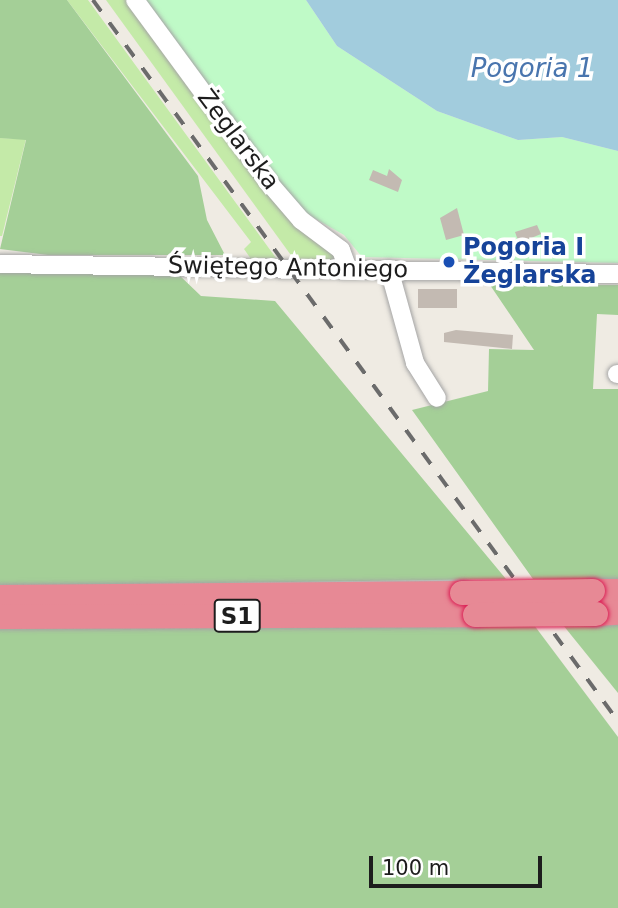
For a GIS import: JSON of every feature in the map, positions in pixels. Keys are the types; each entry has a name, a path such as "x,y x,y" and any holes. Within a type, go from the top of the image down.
{"highway":[{"name":"S1","path":"0,617 475,615 602,606 618,591"},
{"name":"S1","path":"0,597 462,593 602,606"}],"street":[{"name":"Żeglarska","path":"135,0 270,184 301,220 341,250 348,269"},
{"name":"Świętego Antoniego","path":"0,264 618,274"},
{"path":"389,269 415,363 437,398"}],"green space":[{"path":"0,0 67,0 198,176 207,220 225,255 48,255 0,249 26,140 0,138"},
{"path":"67,0 88,0 276,258 251,259 244,249 251,242"},
{"path":"106,0 129,0 336,257 333,262 293,258"},
{"path":"145,0 306,0 337,46 437,111 518,140 562,137 618,151 618,263 362,257 344,235 300,210"},
{"path":"0,138 26,139 2,236 0,236"},
{"path":"0,271 177,273 201,296 275,301 506,579 0,586"},
{"path":"490,285 618,285 618,315 597,314 593,389 618,389 618,581 533,579 412,410 488,391 489,349 534,350"},
{"path":"618,624 618,693 563,625"},
{"path":"534,625 618,737 618,908 0,908 0,628"}],"water":[{"name":"Pogoria 1","path":"306,0 618,0 618,151 562,137 518,140 437,111 337,46"}],"building":[{"path":"389,169 402,180 398,192 369,180 373,170 387,176"},
{"path":"457,208 464,235 446,240 440,218"},
{"path":"537,225 541,234 519,243 515,232"},
{"path":"418,289 457,289 457,308 418,308"},
{"path":"456,330 513,335 512,349 444,342 444,333"}],"railway":[{"path":"93,0 618,721"}],"place":[{"name":"Pogoria I Żeglarska","path":"449,262"}]}
